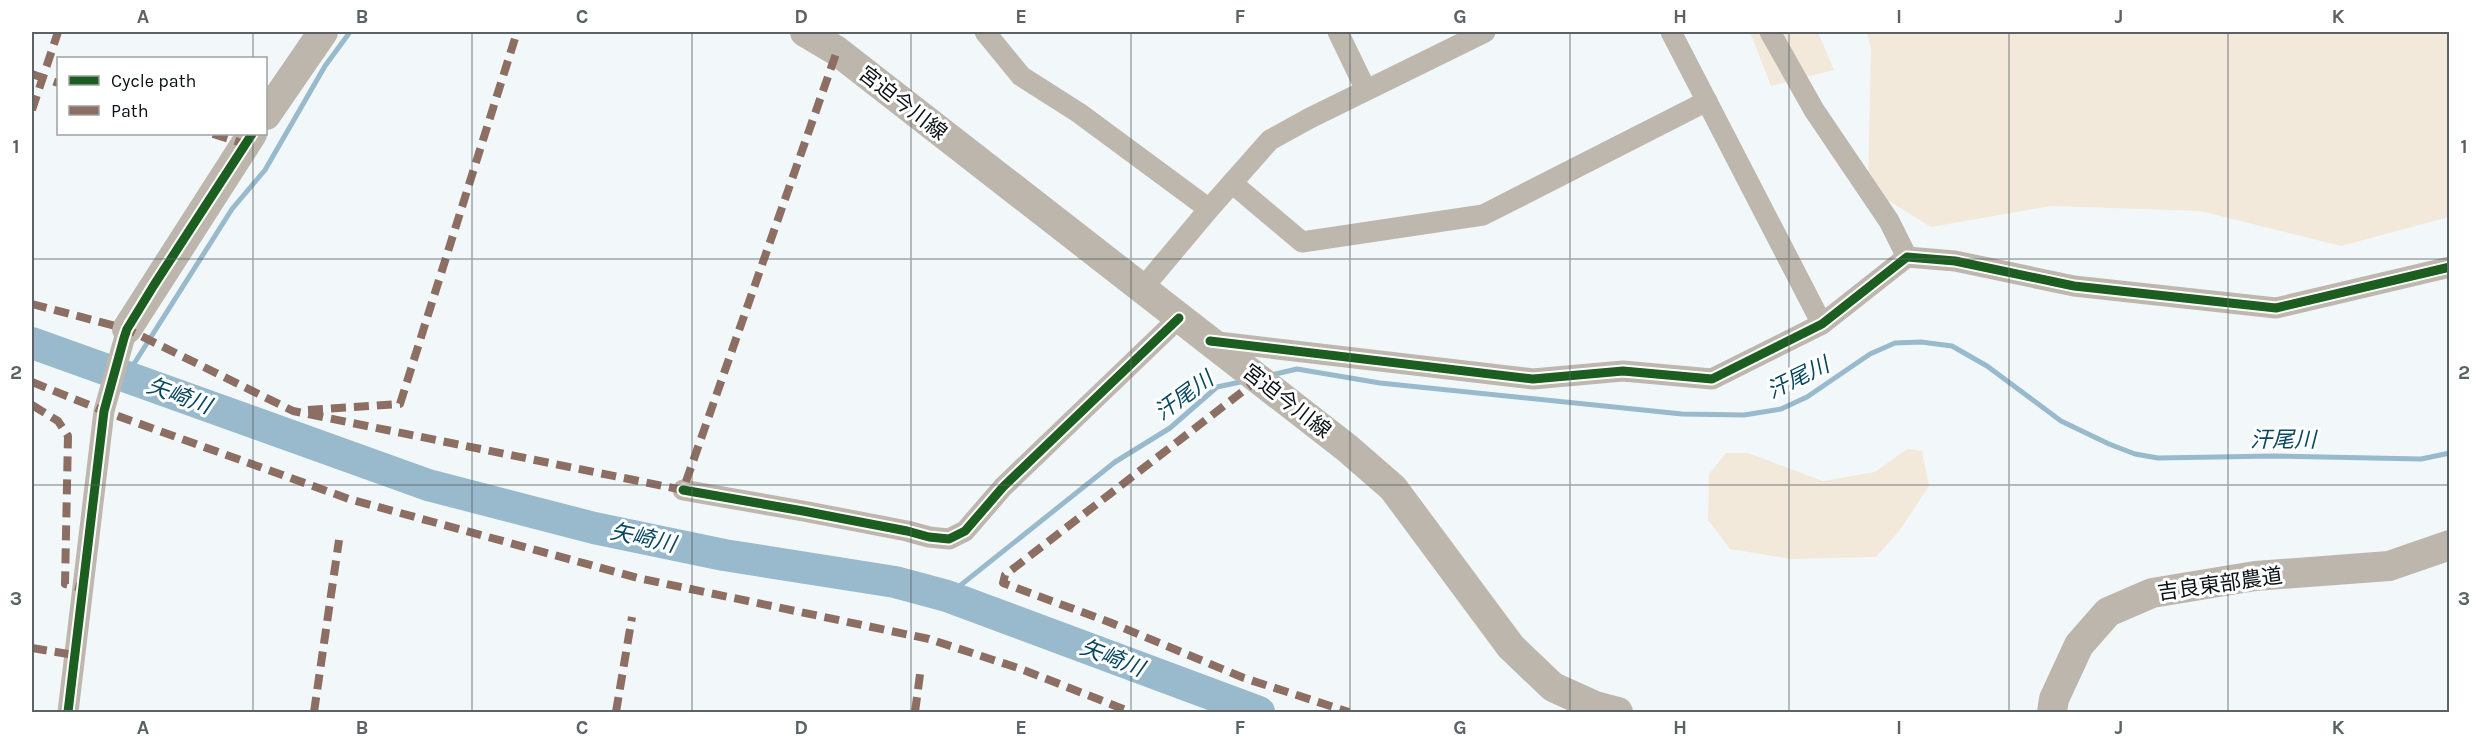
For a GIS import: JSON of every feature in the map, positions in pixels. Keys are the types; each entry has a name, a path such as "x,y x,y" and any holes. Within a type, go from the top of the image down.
{"main road":[{"path":"267,114 323,32"},
{"name":"宮迫今川線","path":"805,32 837,51 1347,448 1393,488 1510,647 1553,687 1595,706 1618,712"},
{"path":"126,334 251,135"},
{"name":"吉良東部農道","path":"2052,712 2054,699 2079,645 2108,612 2152,593 2255,576 2389,566 2450,545"}],"street":[{"path":"985,32 1027,81 1079,113 1209,209"},
{"path":"1338,32 1366,90"},
{"path":"1142,289 1270,140 1485,32"},
{"path":"1671,32 1822,324"},
{"path":"1770,32 1814,110 1889,221 1906,257"},
{"path":"1232,183 1302,242 1483,215 1707,101"},
{"path":"1210,340 1533,379 1623,371 1712,379 1822,324 1906,257 1955,261 2074,286 2276,308 2450,267"},
{"path":"683,490 949,539 965,531 1003,488 1179,318"},
{"path":"68,712 106,402 126,334"}],"shaded area":[{"path":"1750,32 1818,32 1834,70 1771,86"},
{"path":"1867,32 2449,32 2449,217 2341,246 2200,211 2051,206 1931,227 1868,188 1871,48"},
{"path":"1907,449 1922,451 1929,486 1900,530 1876,557 1791,559 1730,549 1708,520 1709,474 1726,453 1748,453 1823,481 1875,472"}],"waterway":[{"path":"125,378 232,209 265,170 325,66 350,32"},
{"name":"汗尾川","path":"1271,375 1297,369 1380,383 1682,414 1744,415 1781,409 1807,397 1870,354 1895,343 1921,342 1952,346 1987,366 2061,421 2135,454 2158,458 2274,456 2421,459 2450,453"},
{"name":"矢崎川","path":"32,343 428,485 594,528 724,555 895,582 947,596 1259,712"},
{"path":"947,596 1115,462 1170,428 1217,387 1245,381"}],"marked path":[{"path":"32,110 58,32"},
{"path":"308,410 400,404 517,32"},
{"path":"32,304 127,329 293,411 683,490 837,51"},
{"path":"32,74 57,83"},
{"path":"216,135 245,144"},
{"path":"1260,378 1005,575 1003,583 1109,622 1244,678 1349,712"},
{"path":"32,382 104,411 349,499 638,578 929,639 1021,669 1131,712"},
{"path":"32,405 58,421 68,436 65,584 82,588"},
{"path":"314,712 339,540"},
{"path":"616,712 632,617"},
{"path":"32,648 74,655"},
{"path":"915,712 921,667"}],"cycle path":[{"path":"68,712 104,411 124,338 127,329 154,285 251,135"},
{"path":"1210,341 1533,379 1623,371 1712,379 1822,324 1907,257 1955,261 2074,286 2276,308 2450,267"},
{"path":"683,490 949,539 965,531 1003,487 1179,318"}]}
